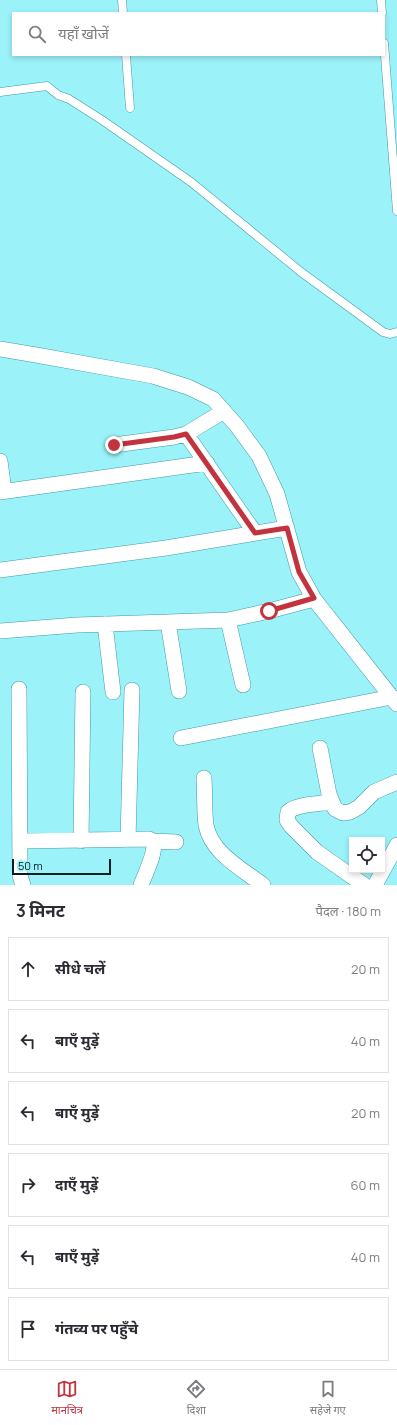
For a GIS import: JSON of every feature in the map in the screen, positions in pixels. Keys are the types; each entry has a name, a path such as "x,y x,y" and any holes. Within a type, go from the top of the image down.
{"street":[{"path":"0,349 36,354 153,376 188,387 213,399 237,426 258,456 277,494 299,572 314,598 394,701 181,738"},
{"path":"114,445 186,434 224,411"},
{"path":"186,434 255,533"},
{"path":"0,461 2,491 206,464"},
{"path":"0,570 166,548 287,528"},
{"path":"0,631 77,625 228,620 269,611 314,598"},
{"path":"228,620 243,685"},
{"path":"168,622 179,690"},
{"path":"105,624 113,692"},
{"path":"20,689 20,876 23,885"},
{"path":"128,840 132,690"},
{"path":"81,840 83,692"},
{"path":"320,748 331,802 336,809 343,813 350,812 359,807 374,792 397,782"},
{"path":"204,778 206,826 211,838 219,851 263,885"},
{"path":"331,802 290,809 287,820 317,852 364,885"},
{"path":"20,841 149,839 153,841 176,842"},
{"path":"141,885 154,851 155,845 153,841"},
{"path":"376,885 397,845"}],"lane":[{"path":"122,0 123,12"},
{"path":"381,0 382,12"},
{"path":"126,56 130,108"},
{"path":"385,56 397,211"},
{"path":"0,92 47,86 58,95 69,99 191,182 301,272 383,332 390,334 397,332"}],"route":[{"path":"114,445 186,434 255,533 287,528 299,572 314,598 269,611"}]}
